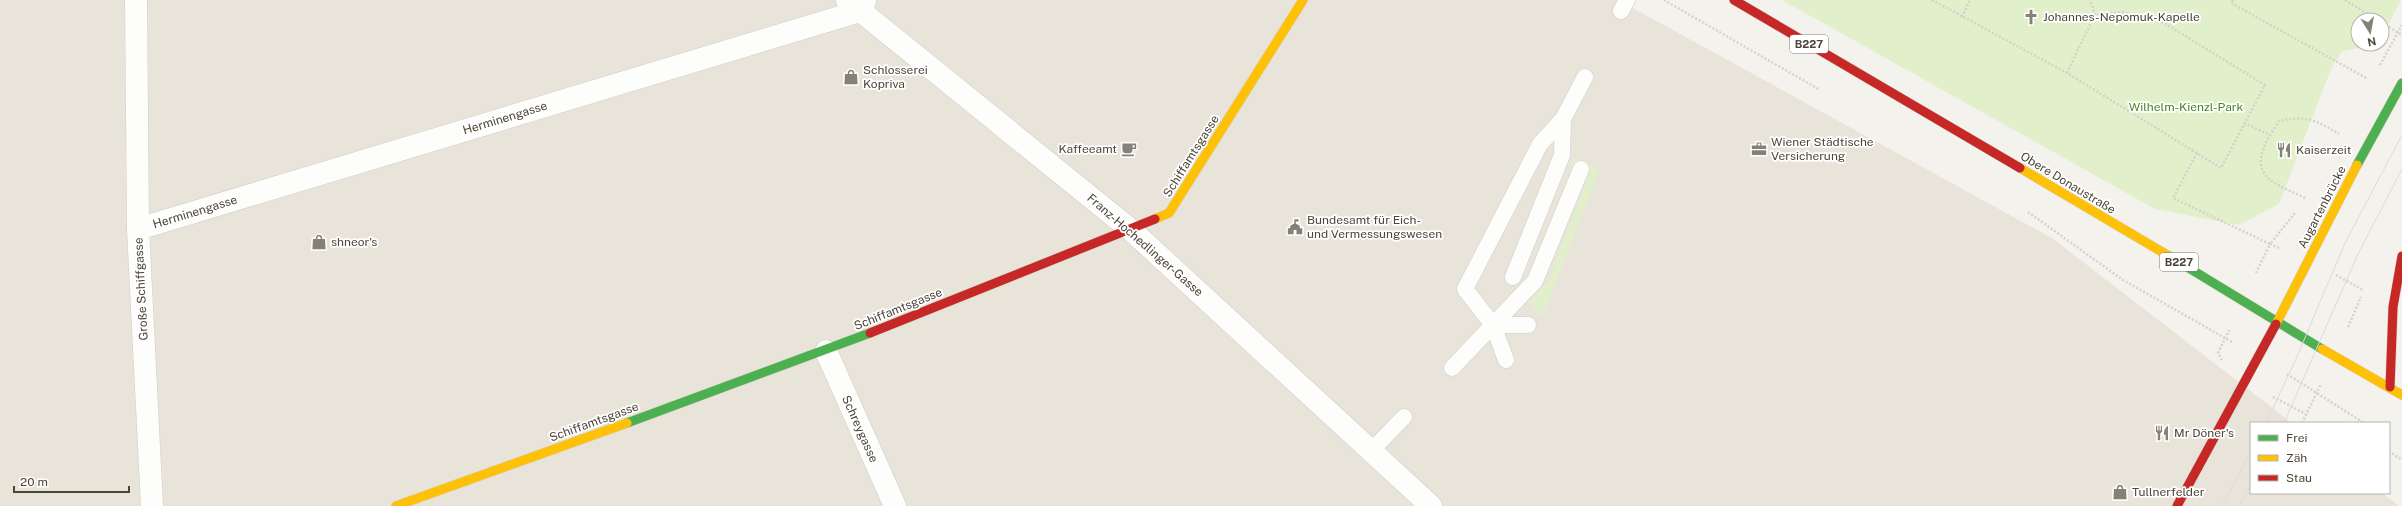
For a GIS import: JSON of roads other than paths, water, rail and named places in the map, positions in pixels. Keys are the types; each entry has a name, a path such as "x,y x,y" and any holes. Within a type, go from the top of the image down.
{"street":[{"name":"Große Schiffgasse","path":"136,0 138,229 152,506"},
{"name":"Schiffamtsgasse","path":"396,506 826,351 1131,230 1169,213 1303,0"},
{"name":"Obere Donaustraße","path":"1734,0 2216,284 2277,323 2390,386 2402,395"},
{"name":"Herminengasse","path":"138,229 857,4"},
{"name":"Franz-Hochedlinger-Gasse","path":"857,4 1131,230 1431,506"},
{"name":"Augartenbrücke","path":"2177,506 2277,323 2346,186 2402,83"},
{"path":"2390,386 2393,307 2402,256"},
{"name":"Schreygasse","path":"826,351 895,506"}],"lane":[{"path":"1506,360 1493,325 1465,289 1540,144 1562,118 1585,77"},
{"path":"1513,277 1562,155 1562,118"},
{"path":"1452,368 1535,282 1581,169"},
{"path":"1493,325 1528,325"},
{"path":"1371,451 1404,416"}],"tram line":[{"path":"2266,422 2296,359 2345,243 2402,135"},
{"path":"2284,422 2358,254 2402,169"},
{"path":"2222,506 2250,454"},
{"path":"2239,506 2250,487"}],"place":[{"name":"Johannes-Nepomuk-Kapelle","path":"2031,17"},
{"name":"Schlosserei Kopriva","path":"851,77"},
{"name":"Kaffeeamt","path":"1129,149"},
{"name":"Wiener Städtische Versicherung","path":"1759,149"},
{"name":"Kaiserzeit","path":"2284,150"},
{"name":"Bundesamt für Eich- und Vermessungswesen","path":"1295,227"},
{"name":"shneor's","path":"319,242"},
{"name":"Mr Döner's","path":"2162,433"},
{"name":"Tullnerfelder","path":"2120,492"}],"park label":[{"name":"Wilhelm-Kienzl-Park","path":"2186,107"}]}
